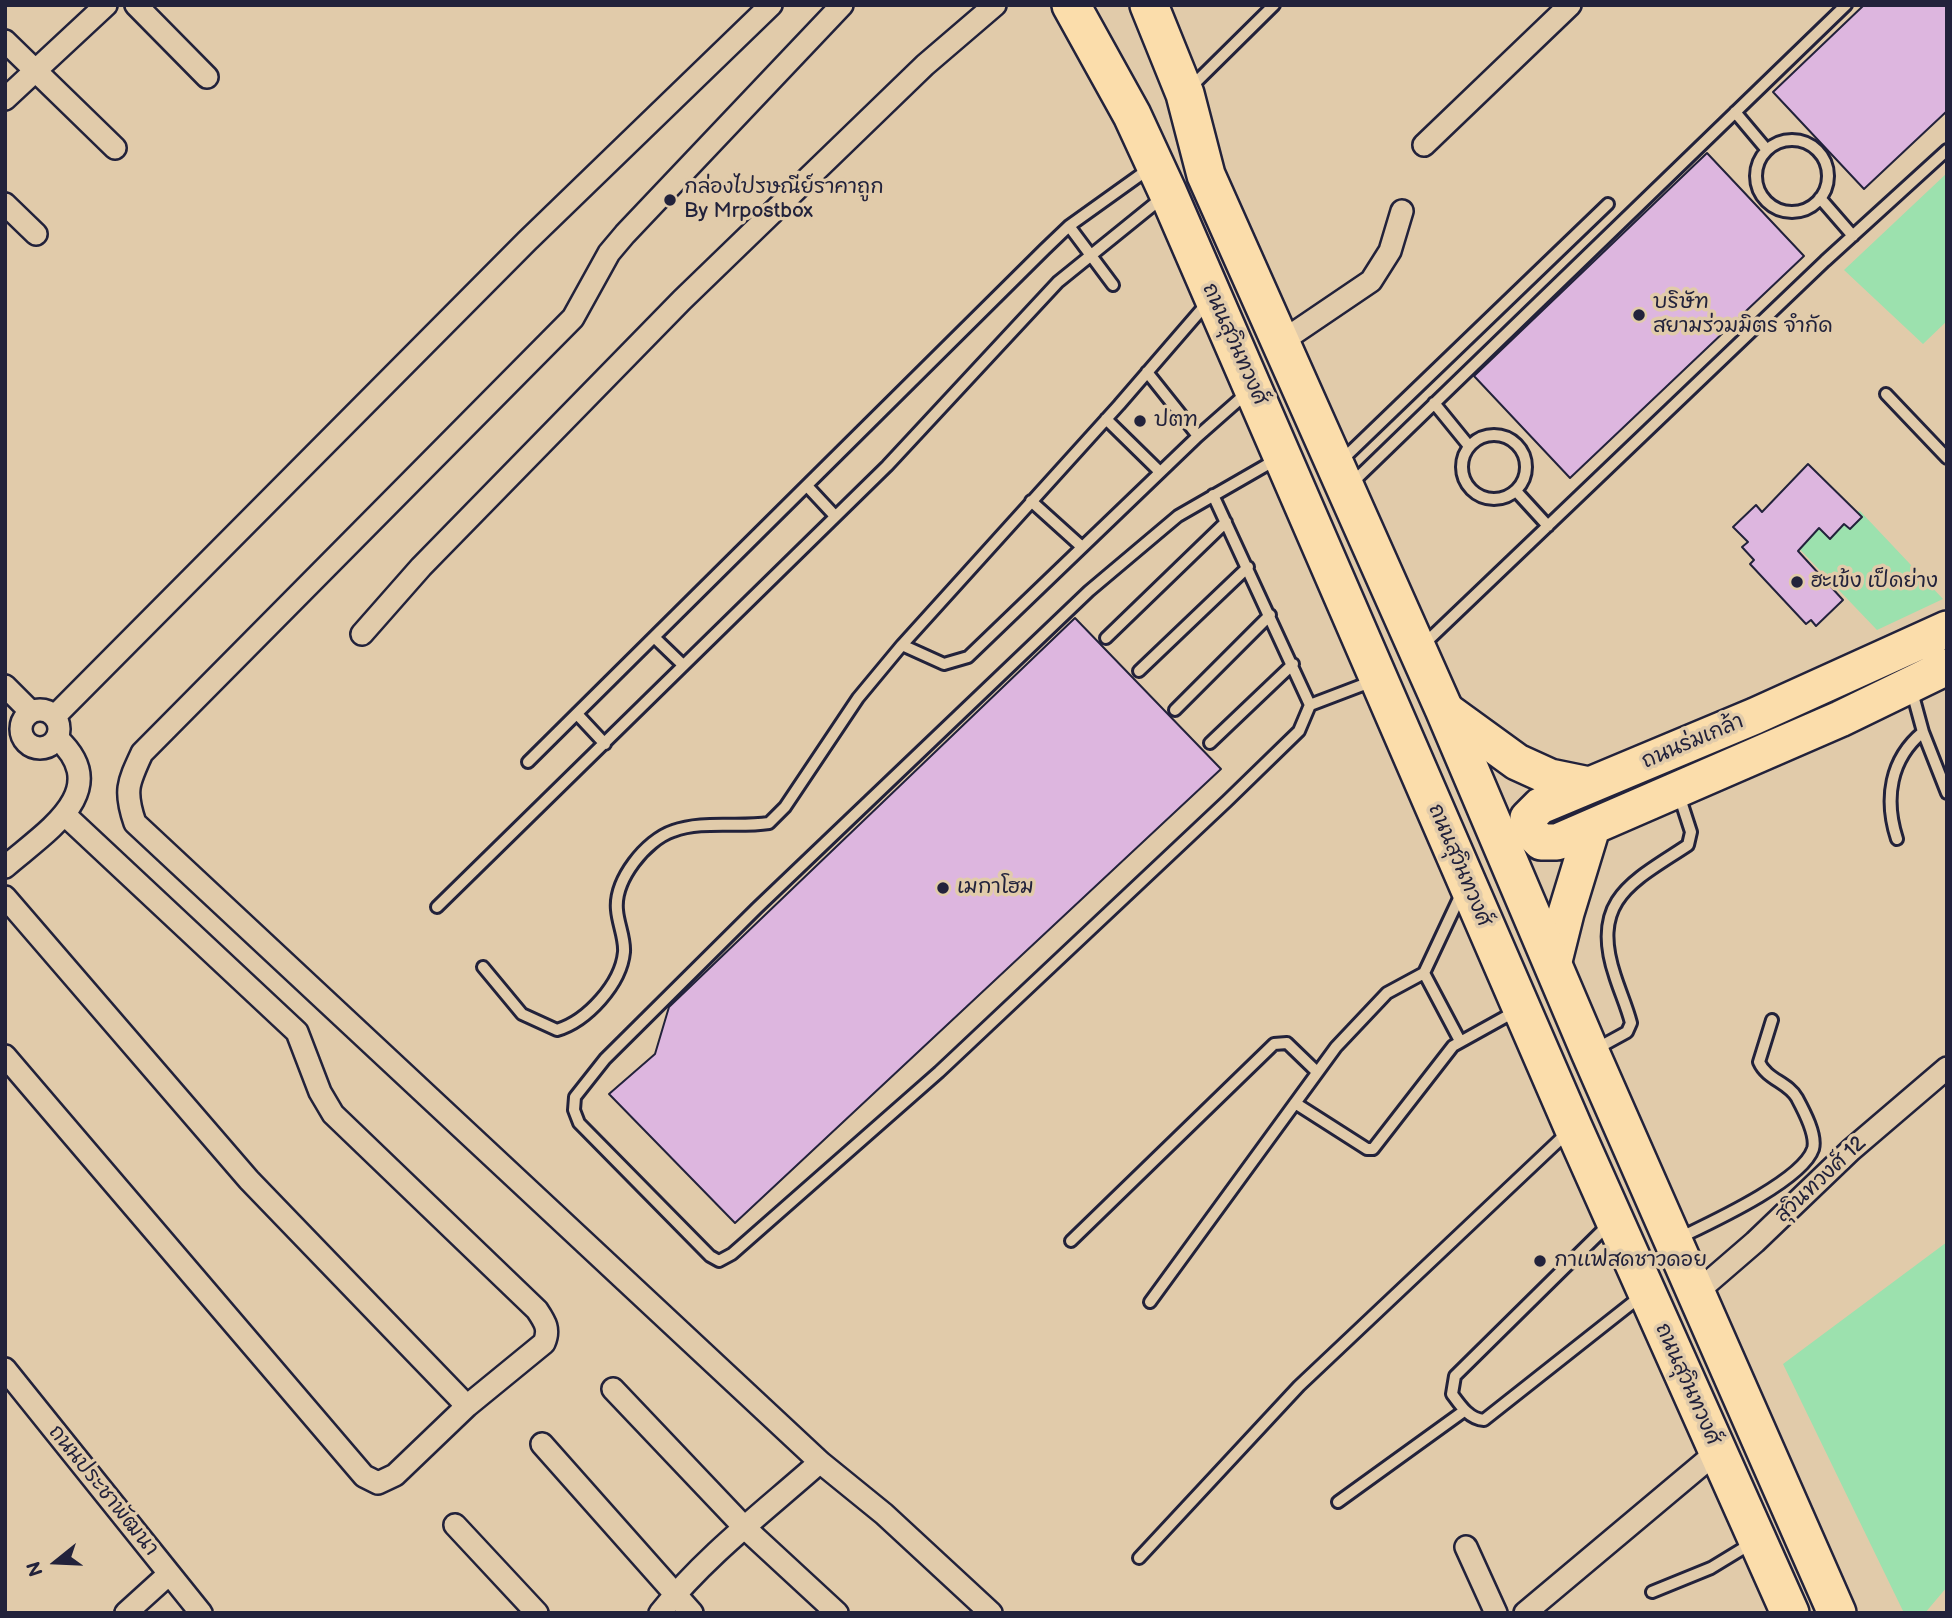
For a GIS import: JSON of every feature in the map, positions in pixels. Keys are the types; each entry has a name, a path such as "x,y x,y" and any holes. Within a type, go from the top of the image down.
{"highway":[{"name":"ถนนสุวินทวงศ์","path":"1071,5 1132,115 1254,387 1466,883 1757,1540 1781,1608"},
{"name":"ถนนสุวินทวงศ์","path":"1093,5 1132,115"},
{"name":"ถนนสุวินทวงศ์","path":"1147,7 1185,94 1206,175"},
{"name":"ถนนสุวินทวงศ์","path":"1147,7 1206,175 1342,477 1590,1052 1837,1608"}],"main road":[{"name":"ถนนร่มเกล้า","path":"1947,629 1755,716 1535,809 1528,825 1535,838 1547,843 1592,828 1947,667"},
{"path":"1444,709 1517,762 1550,777 1589,785"},
{"path":"1553,965 1592,828"}],"street":[{"path":"5,99 106,5"},
{"path":"136,5 207,77"},
{"path":"55,716 527,241 771,5"},
{"path":"842,5 625,234 609,253 573,317 142,753 128,782 127,799 135,822 820,1462 884,1514 991,1613"},
{"path":"362,634 421,567 682,300 925,65 995,5"},
{"path":"1424,145 1570,5"},
{"path":"5,41 115,148"},
{"path":"5,204 36,234"},
{"path":"1281,342 1371,281 1390,251 1402,211"},
{"path":"5,686 31,712"},
{"path":"44,710 55,716 59,730 57,738 43,748 27,742 21,726 31,712 44,710"},
{"path":"5,867 64,814 76,796 79,770 72,751 57,738"},
{"path":"5,1056 364,1476 378,1483 395,1475 467,1406 544,1343 548,1334 537,1310 333,1114 320,1092 297,1031 64,814"},
{"path":"5,897 249,1180 467,1406"},
{"name":"สุวินทวงศ์ 12","path":"1696,1293 1755,1242 1851,1150 1947,1068"},
{"name":"ถนนประชาพัฒนา","path":"5,1369 201,1613"},
{"path":"612,1389 745,1528 837,1613"},
{"path":"542,1444 692,1613"},
{"path":"1525,1613 1718,1451"},
{"path":"660,1613 674,1595 820,1462"},
{"path":"455,1525 537,1613"},
{"path":"1466,1547 1496,1613"},
{"path":"126,1613 169,1574"}],"lane":[{"path":"1185,94 1274,5"},
{"path":"1342,477 1434,403 1846,5"},
{"path":"1735,113 1767,150"},
{"path":"1787,140 1799,141 1818,152 1827,172 1827,183 1820,198 1805,209 1794,212 1770,205 1762,196 1756,171 1767,150 1787,140"},
{"path":"1417,651 1947,150"},
{"path":"528,762 1069,226 1161,179"},
{"path":"437,907 887,466 1058,282 1089,255 1161,179"},
{"path":"1820,198 1853,236"},
{"path":"1342,477 1608,204"},
{"path":"1069,226 1113,285"},
{"path":"483,967 522,1014 557,1030 569,1026 595,1005 617,973 624,951 616,907 623,882 634,864 670,832 691,826 769,822 785,807 858,698 902,645 1213,296"},
{"path":"1147,372 1198,436"},
{"path":"902,645 944,664 952,664 968,657 1198,436 1254,387"},
{"path":"1886,394 1947,458"},
{"path":"1434,403 1469,446"},
{"path":"1106,419 1160,472"},
{"path":"1498,435 1517,443 1523,452 1526,473 1516,491 1498,499 1479,495 1471,489 1463,472 1469,446 1477,439 1498,435"},
{"path":"1213,495 1310,705 1299,731 939,1072 732,1254 719,1261 710,1256 579,1123 574,1110 575,1097 605,1059 757,908 1089,591 1154,534 1213,495 1283,456"},
{"path":"808,487 835,516"},
{"path":"1516,491 1548,526"},
{"path":"1031,501 1082,547"},
{"path":"1106,638 1226,522"},
{"path":"1139,671 1248,566"},
{"path":"1175,710 1270,615"},
{"path":"655,638 683,665"},
{"path":"1210,743 1293,664"},
{"path":"1310,705 1379,679"},
{"path":"1910,685 1923,732 1945,777 1947,793"},
{"path":"577,714 605,744"},
{"path":"1897,839 1890,804 1894,776 1907,746 1923,732"},
{"path":"1590,1052 1627,1032 1631,1023 1614,975 1608,946 1609,925 1619,897 1630,882 1688,845 1691,832 1677,790"},
{"path":"1150,1302 1317,1072 1374,1005 1387,993 1424,973 1466,883"},
{"path":"1424,973 1460,1041"},
{"path":"1295,1102 1367,1149 1373,1149 1453,1046 1522,1008"},
{"path":"1674,1241 1778,1184 1805,1163 1814,1148 1812,1133 1795,1094 1763,1071 1759,1062 1772,1020"},
{"path":"1071,1241 1274,1044 1287,1044 1317,1072"},
{"path":"1139,1558 1299,1385 1573,1127"},
{"path":"1614,1219 1455,1377 1452,1394 1464,1411 1477,1420 1493,1414 1646,1292"},
{"path":"1338,1502 1464,1411"},
{"path":"1651,1592 1711,1568 1757,1540"}],"green space":[{"path":"1947,173 1947,321 1923,344 1844,270"},
{"path":"1860,511 1943,599 1877,630 1788,537"},
{"path":"1947,1242 1947,1587 1925,1613 1904,1613 1783,1364"}],"building":[{"path":"1864,5 1947,5 1947,111 1864,189 1773,92"},
{"name":"บริษัท สยามร่วมมิตร จำกัด","path":"1707,153 1804,256 1570,478 1474,376"},
{"path":"1808,464 1862,517 1850,529 1844,524 1830,539 1819,528 1798,551 1843,600 1816,626 1811,620 1806,624 1750,564 1754,560 1742,547 1748,542 1733,527 1756,505 1762,512"},
{"name":"เมกาโฮม","path":"1075,618 1221,769 735,1223 609,1094 655,1054 669,1007"}],"place":[{"name":"กล่องไปรษณีย์ราคาถูก By Mrpostbox","path":"670,200"},
{"name":"บริษัท สยามร่วมมิตร จำกัด","path":"1639,315"},
{"name":"ปตท","path":"1140,421"},
{"name":"ฮะเข้ง เป็ดย่าง","path":"1797,582"},
{"name":"เมกาโฮม","path":"943,888"},
{"name":"กาแฟสดชาวดอย","path":"1540,1261"}]}
